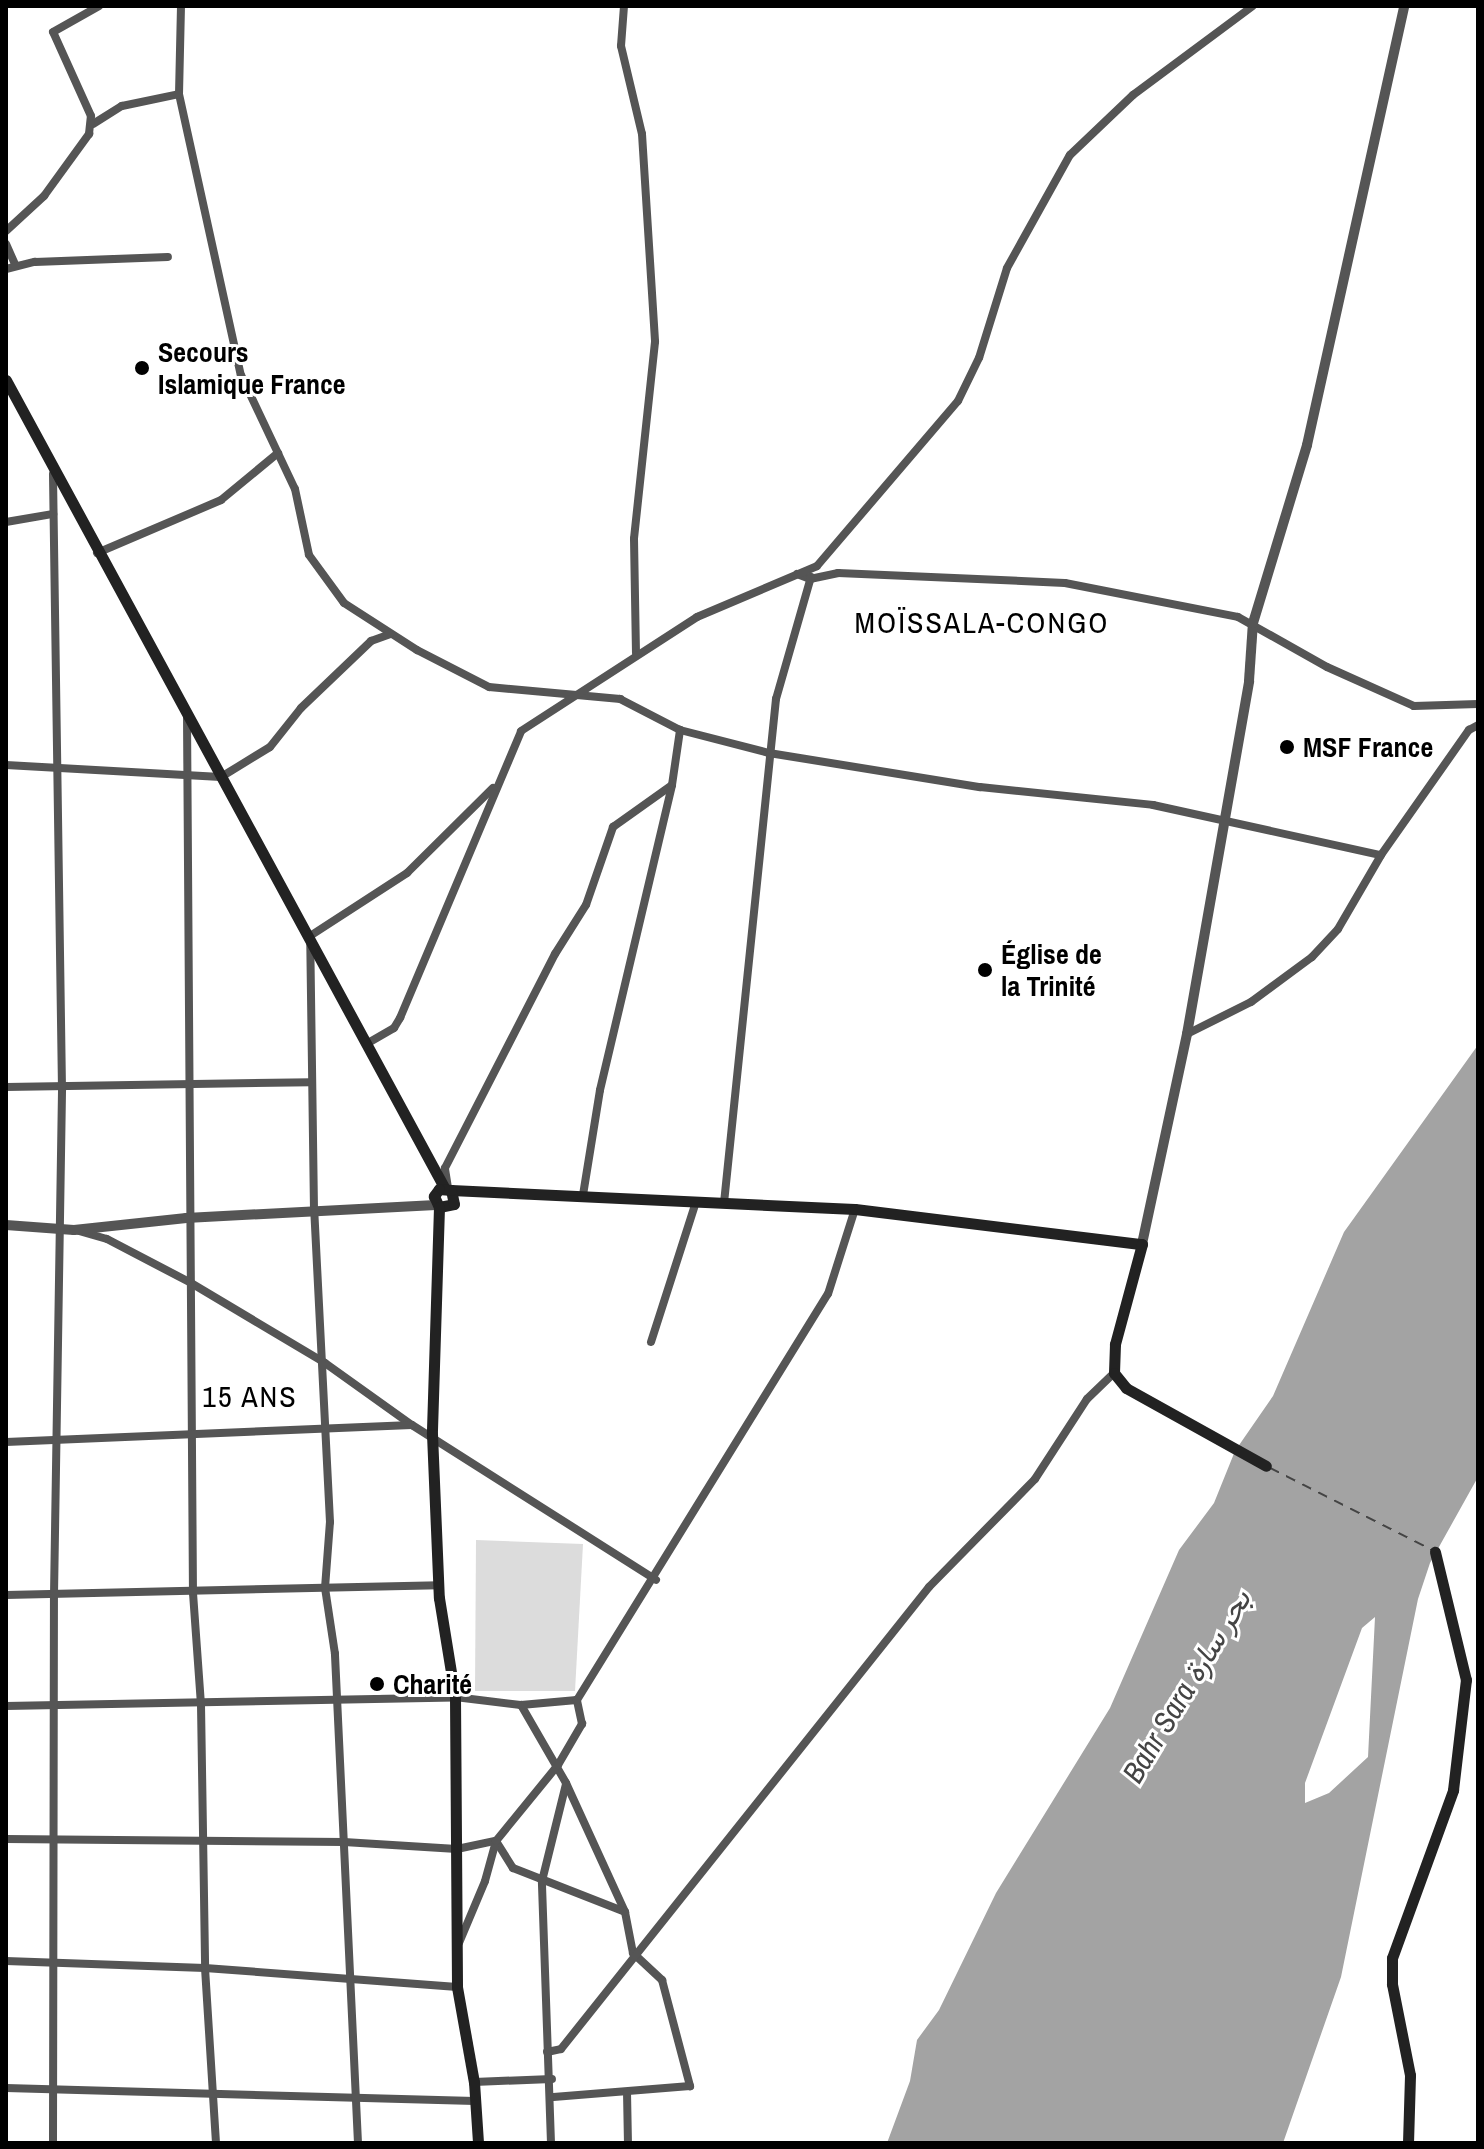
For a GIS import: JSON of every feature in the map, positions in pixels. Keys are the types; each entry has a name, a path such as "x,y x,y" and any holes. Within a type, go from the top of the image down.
{"main road":[{"path":"6,380 96,553 448,1188 454,1204 438,1206"},
{"path":"478,2143 474,2082 457,1987 455,1697 439,1585 432,1434 436,1192 448,1188 855,1209 1142,1244 1115,1344 1114,1373 1126,1388 1266,1466"},
{"path":"1408,2143 1410,2075 1392,1984 1392,1958 1453,1790 1466,1680 1435,1552"}],"street":[{"path":"93,124 53,32 99,6"},
{"path":"181,6 179,94 241,375 295,489 309,555 324,582 390,634 489,687 548,694 577,691 620,699 680,730 769,753 1221,818 1381,855"},
{"path":"624,6 621,46 642,134 655,342 634,539 636,653"},
{"path":"724,1203 769,753 788,645 810,579 817,566 958,401 979,358 1007,268 1070,155 1133,95 1253,6"},
{"path":"1142,1244 1187,1034 1221,818 1249,681 1253,623 1307,445 1404,6"},
{"path":"6,231 44,196 93,124 122,106 179,94"},
{"path":"6,244 16,266"},
{"path":"6,269 168,257"},
{"path":"96,553 221,500 278,453"},
{"path":"53,474 62,1089 54,1595 53,2143"},
{"path":"6,522 53,514"},
{"path":"368,1043 394,1028 400,1018 493,788 521,731 577,691 697,617 817,566"},
{"path":"796,573 810,579 838,573 1043,580 1253,623 1327,667 1414,706 1478,704"},
{"path":"6,765 221,777 270,747 301,708 371,641 390,634"},
{"path":"187,715 183,776 188,1086 186,1218 191,1283 193,1593 201,1705 205,1968 217,2091 216,2143"},
{"path":"1187,1034 1251,1002 1312,957 1338,929 1381,855 1469,730 1478,723"},
{"path":"583,1195 633,938 672,785 680,730"},
{"path":"448,1188 445,1168 555,954 586,905 613,827 672,785"},
{"path":"358,2143 335,1654 325,1588 330,1522 325,1363 314,1210 310,936 407,873 493,788"},
{"path":"6,1087 62,1089 311,1082"},
{"path":"651,1342 696,1202"},
{"path":"74,1230 186,1218 438,1206"},
{"path":"457,1947 485,1881 496,1841 558,1765 582,1724 577,1700 656,1580 828,1294 855,1209"},
{"path":"6,1225 61,1227 107,1239 191,1283 325,1363 412,1425 432,1434 656,1580"},
{"path":"547,2052 561,2049 633,1953 929,1587 1035,1479 1087,1399 1114,1373"},
{"path":"6,1442 412,1425"},
{"path":"6,1595 439,1585"},
{"path":"6,1706 335,1703 455,1697 521,1705 577,1700"},
{"path":"521,1705 558,1765 625,1912 633,1953 662,1980 690,2086 553,2097"},
{"path":"551,2143 553,2097 547,2052 542,1881 566,1783"},
{"path":"6,1839 344,1842 457,1849 496,1841"},
{"path":"496,1841 513,1868 625,1912"},
{"path":"6,1961 205,1968 457,1987"},
{"path":"474,2082 552,2079"},
{"path":"6,2088 217,2091 356,2099 475,2101"},
{"path":"627,2092 628,2143"}],"shaded area":[{"path":"476,1540 583,1544 575,1691 475,1691"}],"water":[{"name":"Bahr Sara بحر سارة","path":"1478,1045 1478,1477 1430,1563 1418,1599 1341,1977 1283,2143 887,2143 910,2081 917,2040 939,2010 996,1893 1110,1708 1179,1550 1214,1503 1235,1451 1273,1396 1344,1232","holes":["1375,1617 1368,1757 1329,1793 1305,1803 1305,1783 1362,1628"]}],"ferry route":[{"path":"1270,1468 1432,1550"}],"place":[{"name":"Secours Islamique France","path":"142,368"},
{"name":"MSF France","path":"1287,747"},
{"name":"Église de la Trinité","path":"985,970"},
{"name":"Charité","path":"377,1684"}],"district":[{"name":"MOÏSSALA-CONGO","path":"982,622"},
{"name":"15 ANS","path":"250,1396"}]}
